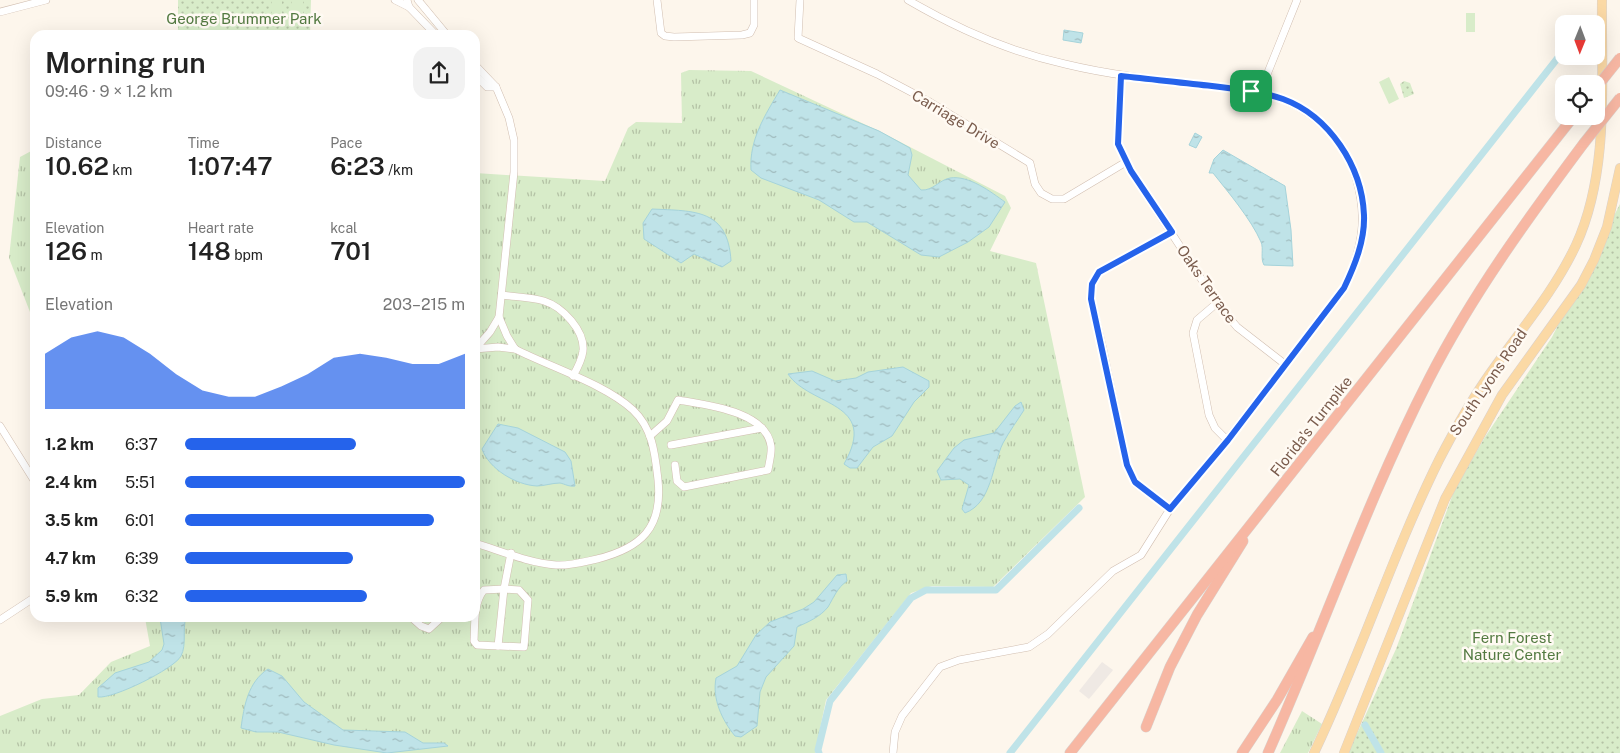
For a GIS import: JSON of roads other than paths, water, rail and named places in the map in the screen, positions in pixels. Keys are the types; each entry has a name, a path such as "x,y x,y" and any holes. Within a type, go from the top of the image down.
{"highway":[{"path":"1605,77 1620,58"},
{"path":"1268,753 1401,438 1430,378 1477,296 1531,213 1620,98"},
{"name":"Florida's Turnpike","path":"1070,753 1567,125"},
{"path":"1146,726 1179,649 1254,522"},
{"path":"1242,753 1273,707 1313,637 1324,624"}],"main road":[{"name":"South Lyons Road","path":"1314,753 1338,701 1424,491 1456,427 1488,376 1555,284 1577,244 1594,193 1600,151 1602,0"},
{"name":"South Lyons Road","path":"1344,753 1446,499 1502,395 1550,331 1585,277 1607,227 1620,168"}],"street":[{"path":"0,12 46,0"},
{"path":"396,0 408,4 431,30"},
{"path":"418,0 443,30"},
{"path":"656,0 662,33 665,36 742,35 750,32 754,25 754,0"},
{"name":"Carriage Drive","path":"800,0 798,38 877,74 928,101 1030,163 1035,184 1041,193 1052,199 1064,199 1126,162"},
{"path":"892,753 895,732 902,716 940,667 959,660 1029,647 1048,634 1113,572 1141,555 1170,509 1228,440 1344,288 1355,265 1364,216 1353,167 1338,142 1324,126 1305,111 1285,100 1260,92 1121,76 1063,64 1004,46 936,16 908,0"},
{"path":"1260,92 1297,0"},
{"path":"480,69 496,86 509,118 514,140 514,172 499,318 480,343"},
{"name":"Oaks Terrace","path":"1121,76 1118,144 1126,162 1217,303 1237,327 1286,365"},
{"path":"480,80 486,87 496,86"},
{"path":"1170,509 1135,482 1127,465 1091,299 1092,284 1099,272 1172,232"},
{"path":"502,296 545,301 561,310 578,331 583,344 583,353 573,376"},
{"path":"1217,303 1196,320 1192,333 1209,415 1214,428 1228,440"},
{"path":"499,318 506,336 515,349"},
{"path":"480,349 498,347 515,349 613,396 633,410 653,444 660,496 658,512 646,536 620,553 571,565 554,565 480,545"},
{"path":"650,436 667,421 678,400 744,415 762,428 771,446 768,470 684,487 677,481 675,466"},
{"path":"0,426 30,474"},
{"path":"671,445 762,428"},
{"path":"498,646 504,589 511,554"},
{"path":"476,622 475,643 519,648 524,647 526,643 528,600 519,590 484,590 480,595"},
{"path":"0,620 30,600"},
{"path":"416,622 429,629 437,622"}],"water":[{"path":"1064,30 1083,33 1081,43 1063,40"},
{"path":"780,90 879,131 910,148 912,155 908,175 921,190 929,189 950,178 965,179 979,185 1005,202 989,227 968,242 939,257 921,255 867,222 854,222 819,200 761,178 751,170 755,138"},
{"path":"1195,133 1202,137 1196,148 1189,145"},
{"path":"1223,150 1285,186 1291,230 1293,266 1264,265 1261,242 1251,224 1213,173 1209,173 1214,159"},
{"path":"652,209 695,213 706,216 716,222 729,244 731,261 722,267 694,254 681,263 644,239 643,223"},
{"path":"903,367 929,381 929,387 914,402 892,436 873,447 857,468 850,468 844,464 853,443 854,428 848,417 838,408 798,385 788,374 812,371 835,381 856,378 868,372"},
{"path":"1021,402 1024,410 1003,443 986,492 974,508 965,513 962,509 969,485 960,479 941,480 937,471 954,448 964,440 994,433 1015,406"},
{"path":"498,424 518,428 565,452 571,461 575,486 560,483 540,486 529,485 504,475 491,463 482,449"},
{"path":"846,574 847,581 838,590 825,611 797,627 794,646 766,677 760,692 757,726 741,737 735,736 719,709 715,694 716,678 737,666 756,635 770,622 803,609 814,602 837,575"},
{"path":"161,622 185,622 184,647 181,656 176,662 156,675 129,688 98,697 98,688 115,673 149,662 162,650 164,644"},
{"path":"268,669 282,676 304,702 343,730 405,732 423,743 444,743 448,746 387,753 334,745 278,732 256,732 241,728 251,688 261,674"}],"waterway":[{"path":"1010,753 1555,61"},
{"path":"819,753 818,750 830,701 911,598 926,590 996,590 1079,508"},
{"path":"1365,725 1381,753"}],"park label":[{"name":"George Brummer Park","path":"244,18"},
{"name":"Fern Forest Nature Center","path":"1512,646"}]}
